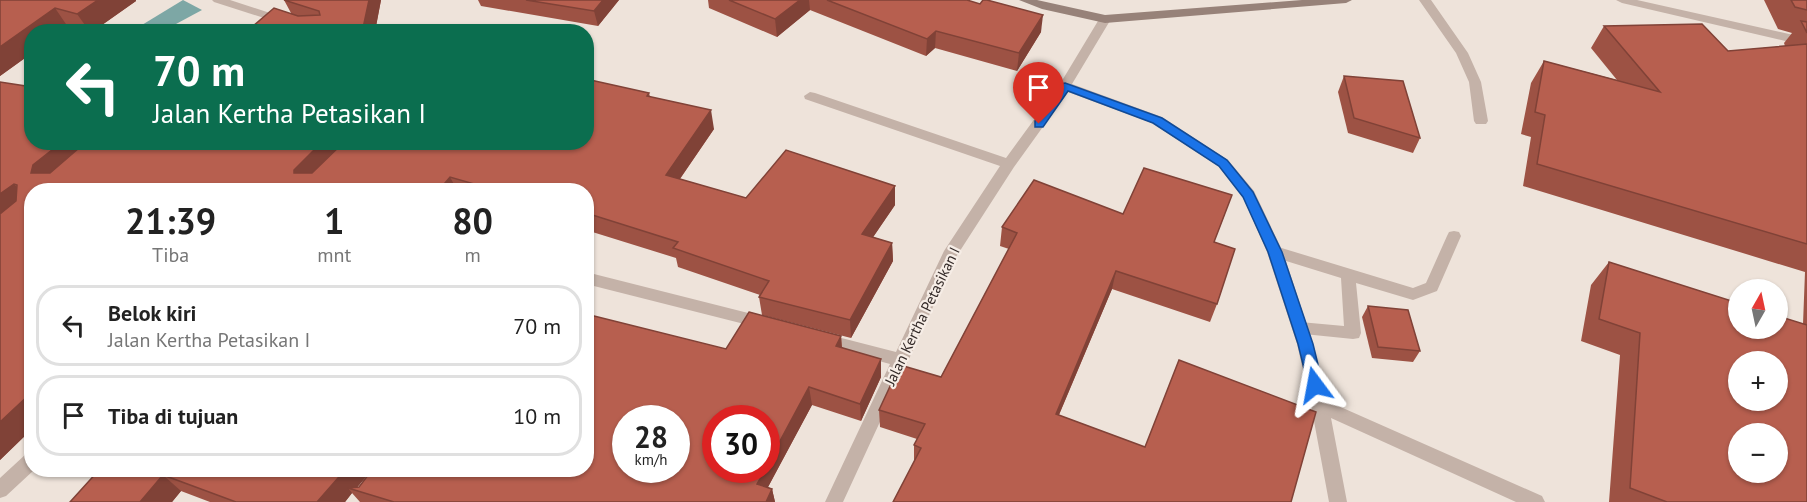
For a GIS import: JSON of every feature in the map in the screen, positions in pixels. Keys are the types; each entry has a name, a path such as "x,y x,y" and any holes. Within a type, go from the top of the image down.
{"street":[{"path":"218,0 239,3 297,24"},
{"path":"1025,0 1046,7 1105,19 1346,0"},
{"path":"1425,0 1462,53 1475,82 1481,121"},
{"path":"1622,0 1807,42"},
{"path":"257,24 268,15"},
{"name":"Jalan Kertha Petasikan I","path":"834,502 949,255 1009,164 1065,86 1105,19"},
{"path":"1065,86 1157,120 1223,163 1249,195 1275,252 1300,328 1320,405 1338,502"},
{"path":"810,96 1009,164"},
{"path":"1275,252 1413,294 1432,287 1454,237"},
{"path":"1300,328 1353,333 1348,274"},
{"path":"594,280 775,326"},
{"path":"809,336 901,360"},
{"path":"1320,405 1536,502"},
{"path":"0,490 24,468"}],"water":[{"path":"183,0 202,10 176,24 144,24"}],"building":[{"path":"0,0 98,0 77,14 55,8 32,24 24,24 24,30 0,47"},
{"path":"284,0 369,0 364,24 255,24 274,8 298,16 320,15 319,11"},
{"path":"526,0 603,0 594,11"},
{"path":"729,0 800,0 775,19"},
{"path":"827,0 967,0 980,4 983,0 987,0 1043,15 1019,53 936,31 927,39"},
{"path":"1791,0 1807,0 1807,10 1795,7"},
{"path":"1801,21 1807,22 1807,33"},
{"path":"1702,24 1728,51 1807,44 1807,244 1537,164 1545,115 1535,112 1544,61 1660,92 1604,26"},
{"path":"1344,76 1403,81 1420,138 1354,118"},
{"path":"594,81 649,93 647,96 711,110 666,175 746,198 786,150 895,186 862,234 892,243 850,320 759,297 769,281 673,248 678,242 594,216 594,183 471,183 450,177 445,183 24,183 24,400 0,422 0,214 16,201 17,185 14,184 0,194 0,82 24,86 24,150 52,150 33,165 31,173 50,173 77,150 314,150 294,170 294,173 312,173 336,150 594,150"},
{"path":"1144,168 1232,195 1214,242 1235,249 1217,304 1116,271 1056,414 1145,447 1179,360 1316,412 1291,502 893,502 921,448 914,445 925,424 879,410 900,365 941,377 1017,233 1002,227 1034,180 1123,214"},
{"path":"1609,262 1728,300 1728,339 1788,339 1788,319 1807,325 1807,502 1667,502 1630,488 1640,333 1599,319"},
{"path":"1368,306 1408,310 1420,351 1378,347"},
{"path":"749,312 841,336 836,346 881,359 860,404 809,387 780,441 780,405 702,405 702,483 758,483 772,489 766,502 394,502 348,488 359,487 367,477 594,477 594,316 726,349"},
{"path":"93,477 161,477 140,502 70,502"},
{"path":"168,477 339,477 317,502 236,502"}],"route":[{"path":"1039,124 1065,86 1157,120 1223,163 1249,195 1262,220 1305,344 1315,385"}]}
